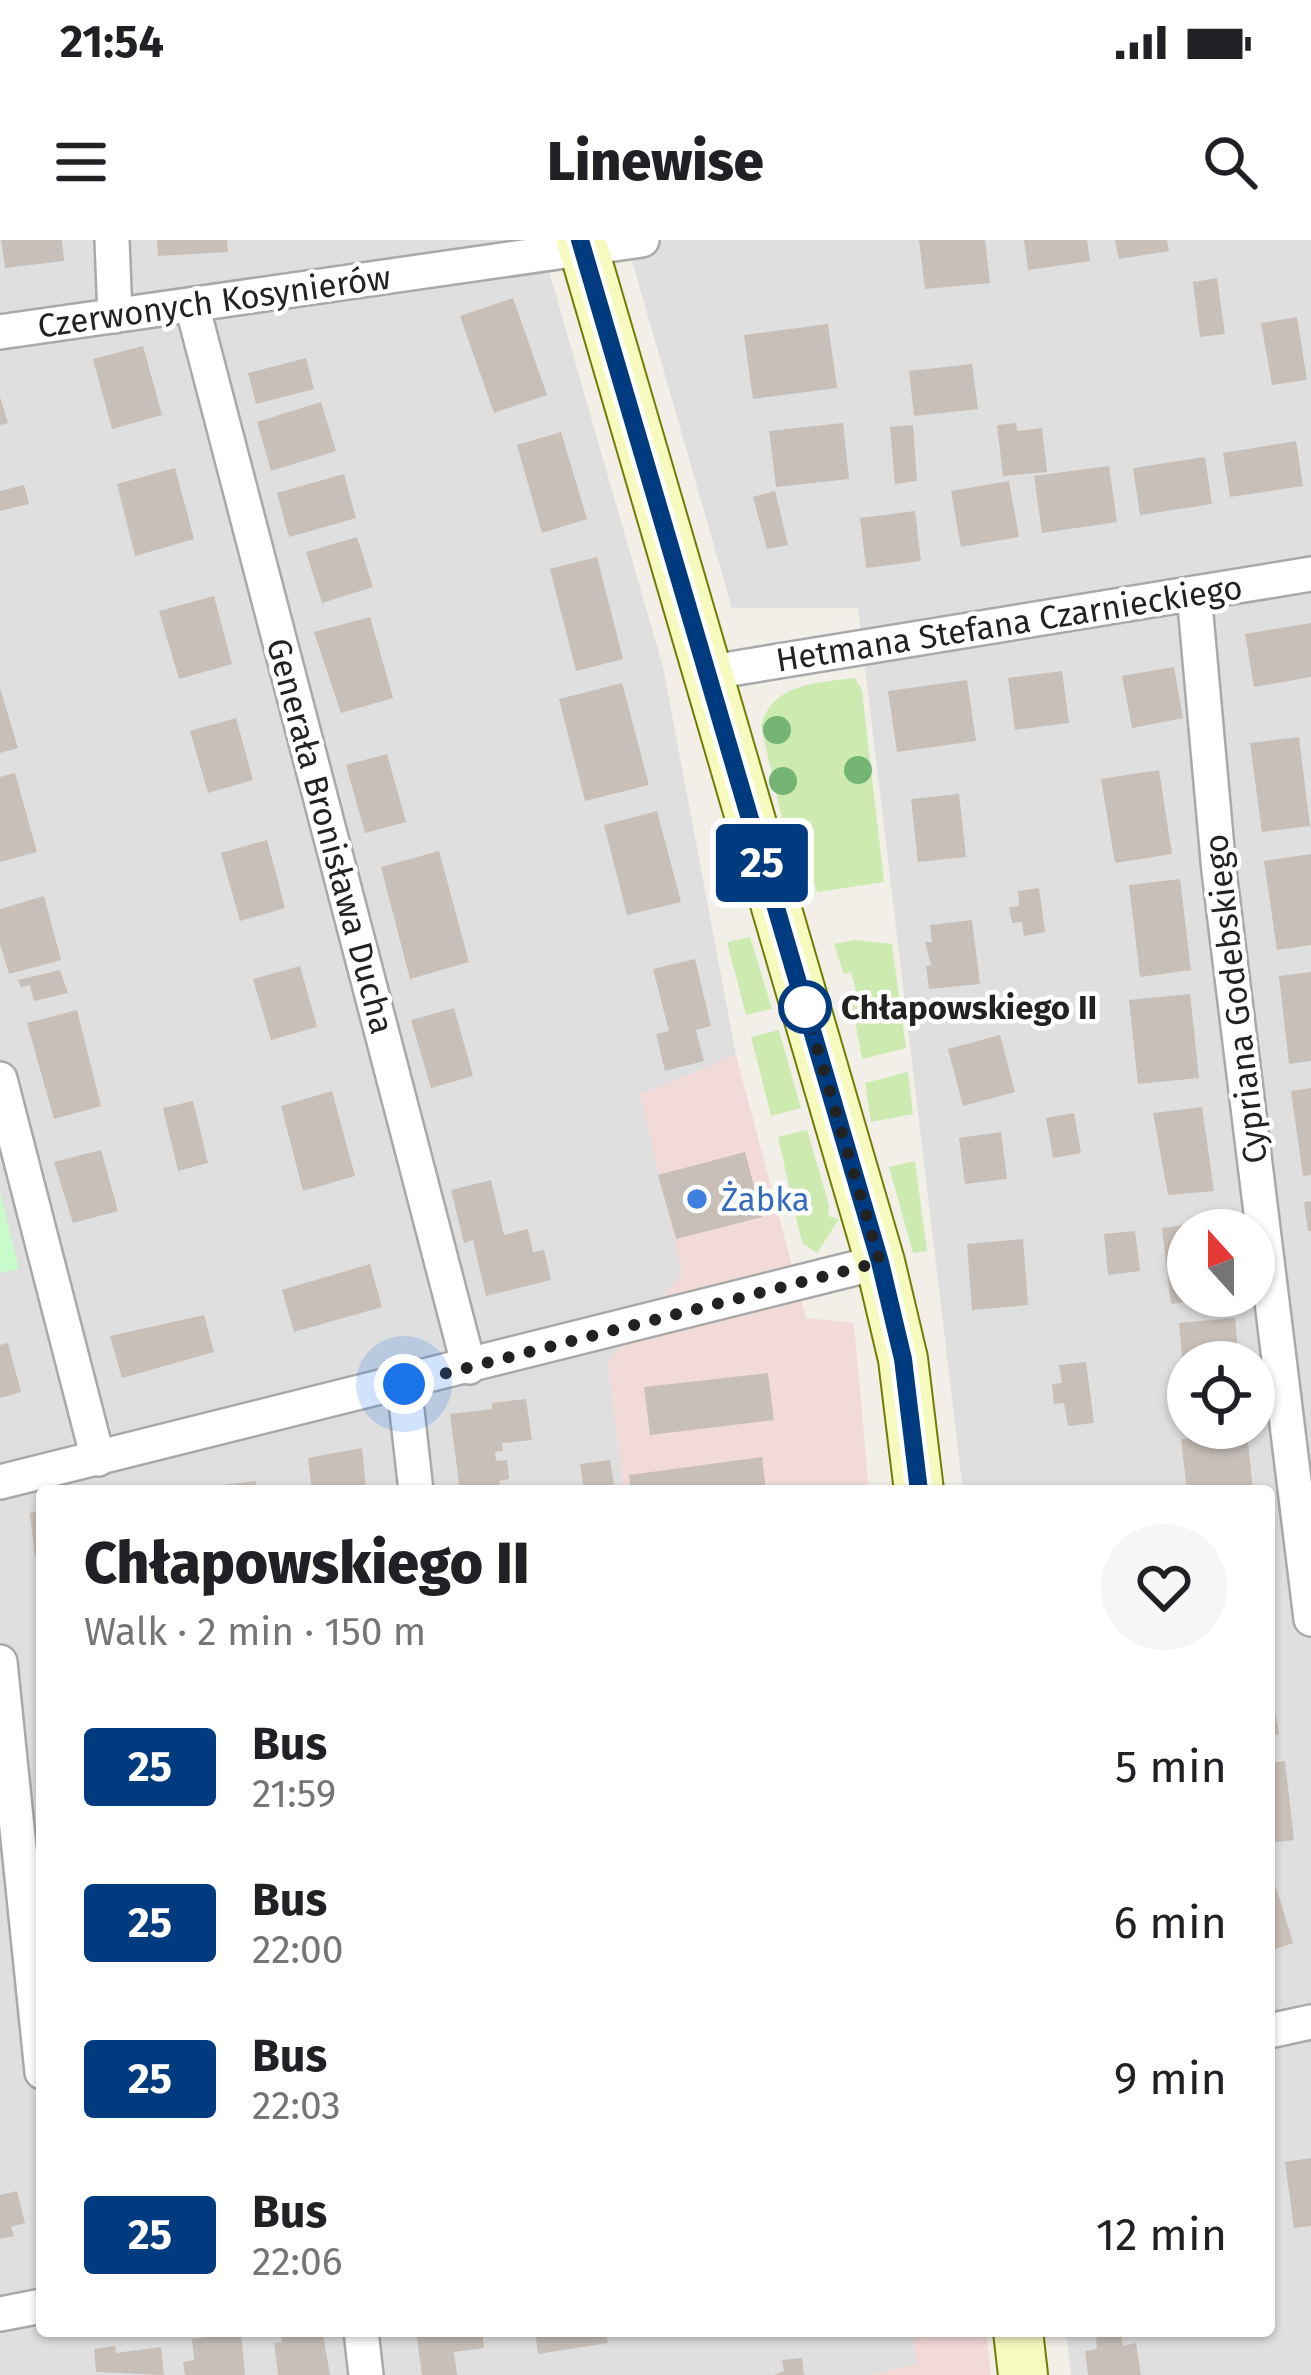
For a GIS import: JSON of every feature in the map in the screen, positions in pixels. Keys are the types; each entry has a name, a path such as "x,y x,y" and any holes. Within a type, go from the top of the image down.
{"street":[{"path":"112,240 115,316"},
{"name":"Czerwonych Kosynierów","path":"0,332 582,244 642,240"},
{"path":"582,244 880,1262 903,1359 918,1485"},
{"name":"Generała Bronisława Ducha","path":"192,305 469,1367"},
{"name":"Hetmana Stefana Czarnieckiego","path":"706,673 1311,574"},
{"name":"Cypriana Godebskiego","path":"1194,593 1219,871 1311,1618"},
{"path":"0,1079 98,1459"},
{"path":"0,1482 880,1262"},
{"path":"404,1384 415,1485"},
{"path":"0,1662 36,2013"},
{"path":"1275,2030 1311,2022"},
{"path":"0,2314 36,2307"},
{"path":"362,2337 367,2375"},
{"path":"1019,2337 1023,2375"}],"shaded area":[{"path":"0,240 540,240 663,667 736,1055 640,1095 683,1273 608,1362 623,1485 36,1485 36,2337 914,2337 917,2364 871,2375 0,2375"},
{"path":"626,240 1311,240 1311,2375 1071,2375 1067,2337 1275,2337 1275,1485 962,1485 858,608 732,608"},
{"path":"736,1055 806,1318 854,1323 868,1485 623,1485 608,1362 682,1273 640,1095"},
{"path":"914,2337 987,2337 991,2375 871,2375 916,2364"}],"green space":[{"path":"855,678 862,690 884,882 818,892 784,827 761,726 775,701 786,693"},
{"path":"750,937 772,1009 746,1015 727,942"},
{"path":"855,940 892,944 906,1048 862,1059 850,993 856,991 851,972 844,974 834,944"},
{"path":"779,1030 801,1108 771,1116 751,1037"},
{"path":"908,1072 913,1114 871,1122 865,1083"},
{"path":"807,1130 828,1216 839,1219 817,1253 802,1243 778,1137"},
{"path":"915,1161 927,1251 913,1253 889,1167"},
{"path":"0,1192 19,1269 0,1273"}],"building":[{"path":"1,240 62,240 64,261 5,268"},
{"path":"157,240 227,240 228,252 158,256"},
{"path":"919,240 985,240 990,283 925,289"},
{"path":"1024,240 1087,240 1090,261 1028,270"},
{"path":"1115,240 1167,240 1169,251 1119,259"},
{"path":"1217,278 1225,334 1200,337 1193,282"},
{"path":"513,298 547,395 494,413 460,316"},
{"path":"1297,317 1307,380 1272,385 1261,323"},
{"path":"828,324 837,388 753,399 744,335"},
{"path":"143,346 162,415 112,429 93,359"},
{"path":"306,358 314,389 256,404 248,373"},
{"path":"972,364 978,409 914,416 909,371"},
{"path":"0,397 8,423 0,425"},
{"path":"321,402 336,451 271,471 257,422"},
{"path":"843,423 849,479 776,487 769,431"},
{"path":"1016,423 1017,431 1042,428 1047,472 1003,476 997,425"},
{"path":"913,425 917,481 895,484 890,427"},
{"path":"561,432 587,519 542,533 517,445"},
{"path":"1296,441 1303,486 1230,497 1223,453"},
{"path":"1205,457 1212,504 1140,515 1133,468"},
{"path":"1109,466 1117,522 1042,533 1034,476"},
{"path":"175,468 194,539 135,556 117,484"},
{"path":"344,474 356,518 289,537 277,493"},
{"path":"1009,481 1019,537 961,547 951,491"},
{"path":"24,485 29,504 0,511 0,491"},
{"path":"775,491 788,545 767,549 753,497"},
{"path":"915,511 921,561 866,568 860,518"},
{"path":"357,537 373,587 322,603 306,552"},
{"path":"597,557 623,659 576,671 550,569"},
{"path":"214,596 232,664 179,679 159,611"},
{"path":"370,617 393,698 341,713 314,632"},
{"path":"1311,623 1311,677 1254,687 1245,634"},
{"path":"1174,667 1183,718 1132,728 1122,676"},
{"path":"1062,671 1069,723 1015,730 1008,678"},
{"path":"967,680 976,741 897,752 888,691"},
{"path":"622,683 649,785 585,801 559,699"},
{"path":"0,688 18,748 0,753"},
{"path":"236,718 253,780 208,793 190,731"},
{"path":"1299,737 1310,826 1262,832 1250,743"},
{"path":"387,754 406,822 365,833 346,765"},
{"path":"1159,770 1172,854 1115,863 1101,779"},
{"path":"15,773 37,852 0,862 0,777"},
{"path":"959,794 966,857 918,862 911,799"},
{"path":"657,811 681,902 627,915 604,825"},
{"path":"267,840 285,908 240,921 221,853"},
{"path":"439,851 469,962 410,979 381,867"},
{"path":"1311,854 1311,945 1277,950 1264,861"},
{"path":"1180,879 1191,970 1140,977 1129,885"},
{"path":"1039,888 1045,932 1024,936 1022,922 1012,923 1009,907 1019,906 1018,891"},
{"path":"44,896 61,960 9,974 0,944 0,909"},
{"path":"972,920 980,984 929,989 926,966 931,965 925,942 932,942 930,925"},
{"path":"695,959 711,1026 696,1030 704,1061 665,1071 656,1034 669,1031 653,969"},
{"path":"300,966 317,1027 271,1040 253,979"},
{"path":"60,970 68,993 34,1001 30,985 21,987 18,980"},
{"path":"1311,972 1311,1061 1289,1064 1279,976"},
{"path":"1190,994 1199,1078 1138,1084 1129,1000"},
{"path":"454,1008 473,1076 431,1088 411,1020"},
{"path":"77,1010 101,1106 54,1119 27,1023"},
{"path":"1000,1035 1015,1092 963,1106 948,1049"},
{"path":"1311,1088 1311,1175 1303,1176 1291,1091"},
{"path":"332,1091 355,1176 303,1191 281,1106"},
{"path":"193,1101 208,1163 178,1171 163,1108"},
{"path":"1202,1107 1214,1191 1168,1195 1153,1113"},
{"path":"1074,1113 1081,1153 1053,1158 1046,1118"},
{"path":"1001,1132 1007,1179 965,1184 959,1138"},
{"path":"101,1150 118,1211 73,1223 54,1162"},
{"name":"Żabka","path":"745,1152 762,1217 676,1239 658,1175"},
{"path":"491,1180 504,1235 528,1229 533,1252 544,1250 551,1280 486,1296 473,1240 464,1243 451,1190"},
{"path":"1311,1201 1311,1231 1308,1231 1304,1202"},
{"path":"1167,1227 1167,1270 1162,1228"},
{"path":"1135,1231 1140,1271 1108,1275 1104,1234"},
{"path":"1023,1239 1028,1305 972,1310 967,1244"},
{"path":"370,1264 382,1307 294,1332 282,1290"},
{"path":"204,1315 214,1352 122,1378 110,1336"},
{"path":"1235,1318 1237,1341 1181,1341 1179,1323"},
{"path":"8,1343 21,1392 0,1398 0,1345"},
{"path":"1086,1362 1094,1423 1068,1426 1064,1403 1054,1404 1052,1384 1062,1383 1059,1365"},
{"path":"768,1373 774,1420 650,1435 644,1387"},
{"path":"526,1399 532,1440 502,1443 503,1451 495,1452 496,1461 507,1460 509,1479 499,1481 500,1485 459,1485 450,1414 492,1409 492,1403"},
{"path":"362,1448 365,1485 311,1485 308,1458"},
{"path":"1182,1449 1249,1449 1252,1485 1186,1485"},
{"path":"762,1457 765,1485 630,1485 629,1475"},
{"path":"610,1460 614,1485 583,1485 580,1464"},
{"path":"36,1512 35,1558 30,1513"},
{"path":"1285,1761 1294,1840 1275,1842 1275,1762"},
{"path":"1275,1887 1293,1943 1275,1949"},
{"path":"1311,2158 1311,2226 1294,2228 1285,2162"},
{"path":"17,2191 25,2223 11,2227 14,2236 0,2239 0,2195"},
{"path":"241,2337 245,2375 185,2375 183,2362 194,2360 192,2339"},
{"path":"282,2337 323,2337 330,2375 278,2375 274,2343 282,2342"},
{"path":"417,2337 483,2337 484,2348 454,2352 457,2375 422,2375"},
{"path":"536,2337 607,2337 608,2343 538,2354"},
{"path":"1096,2337 1122,2337 1123,2346 1136,2343 1141,2375 1088,2375 1085,2351 1097,2349"},
{"path":"115,2346 116,2353 161,2347 164,2375 96,2372 94,2349"},
{"path":"802,2358 804,2375 774,2375 784,2371 782,2360"}],"bus line":[{"name":"25","path":"580,240 880,1262 903,1359 918,1485"}],"place":[{"name":"Chłapowskiego II","path":"805,1007"},
{"name":"Żabka","path":"697,1199"}],"route":[{"path":"404,1384 880,1262 805,1007"}]}
